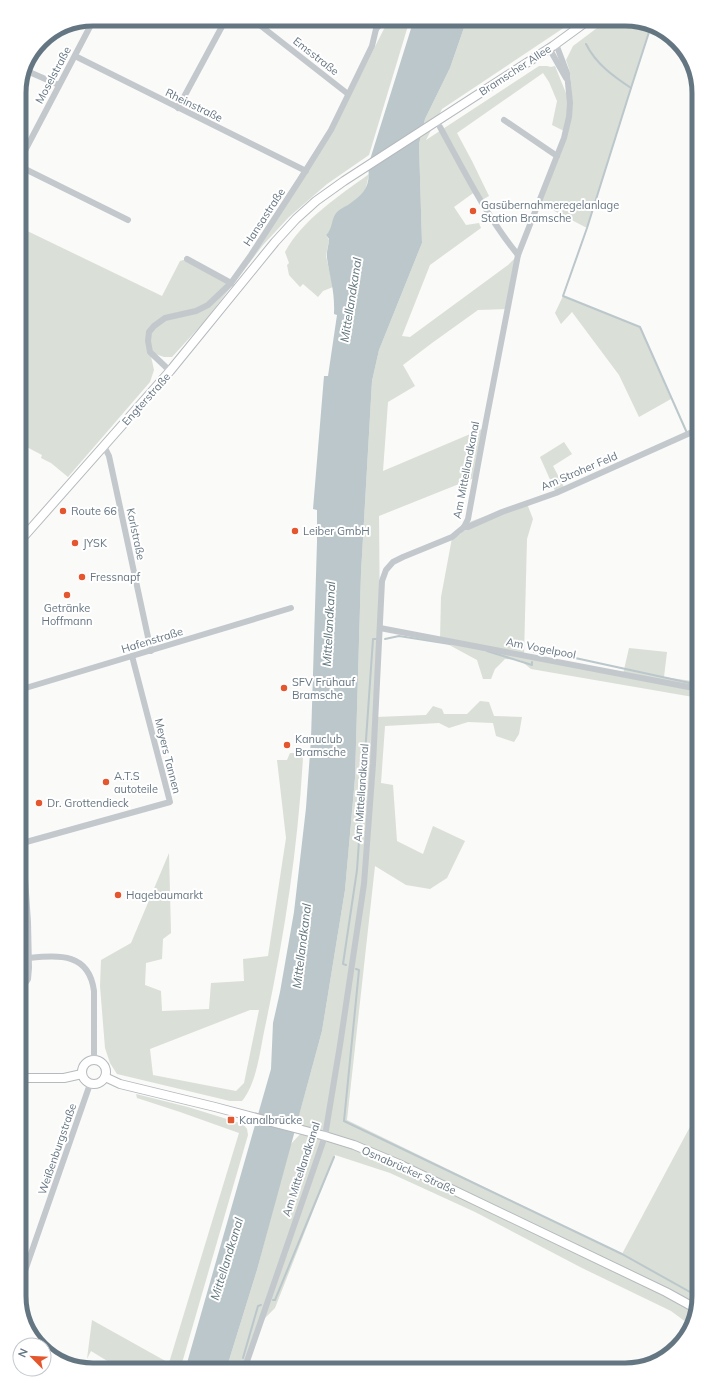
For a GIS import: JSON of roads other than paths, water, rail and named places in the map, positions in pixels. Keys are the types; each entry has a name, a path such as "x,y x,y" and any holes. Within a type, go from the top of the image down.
{"main road":[{"name":"Bramscher Allee","path":"360,171 440,123 580,26"},
{"name":"Engterstraße","path":"26,534 170,371 267,252 296,219 316,201 360,171"},
{"path":"94,1060 100,1061 105,1067 105,1077 97,1084 90,1084 84,1079 82,1067 94,1060"},
{"path":"26,1078 64,1078 82,1074"},
{"name":"Osnabrücker Straße","path":"105,1077 120,1084 354,1145 399,1164 666,1292 691,1306"}],"street":[{"name":"Moselstraße","path":"26,149 90,26"},
{"path":"178,108 222,26"},
{"name":"Emsstraße","path":"261,26 348,94"},
{"path":"376,29 379,26"},
{"name":"Hansastraße","path":"170,371 150,352 148,341 149,332 154,326 165,318 196,311 208,305 231,283 306,171 331,130 372,46 376,29"},
{"name":"Am Mittellandkanal","path":"246,1363 324,1136 340,1045 364,884 373,764 382,581 386,570 393,562 452,537 464,527 468,519 518,255 564,138 569,116 570,104 568,83 553,46"},
{"name":"Rheinstraße","path":"75,56 306,171"},
{"path":"29,72 60,85"},
{"path":"504,120 557,156"},
{"path":"440,123 476,191 507,241 518,255"},
{"path":"26,169 128,220"},
{"path":"187,259 231,283"},
{"name":"Am Stroher Feld","path":"464,527 468,527 556,493 692,432"},
{"name":"Karlstraße","path":"102,447 106,450 108,456 151,651"},
{"name":"Hafenstraße","path":"26,688 291,608"},
{"name":"Am Vogelpool","path":"380,628 692,688"},
{"name":"Meyers Tannen","path":"26,842 170,802 132,656"},
{"name":"Meyers Tannen","path":"26,902 29,958 28,979 26,982"},
{"path":"29,958 60,956 79,963 86,970 92,980 94,991 94,1060"},
{"name":"Weißenburgstraße","path":"26,1268 90,1084"}],"water":[{"name":"Mittellandkanal","path":"412,26 465,26 450,68 425,119 419,144 422,243 379,350 372,381 361,573 355,778 345,890 322,1031 257,1270 228,1363 187,1363 271,1069 273,1023 294,912 306,808 311,739 317,542 317,510 313,509 324,376 328,376 337,315 334,314 333,292 327,256 329,239 326,235 330,230 335,214 358,197 365,189 369,173 368,166"}],"waterway":[{"path":"631,88 649,31"},
{"path":"586,44 600,64 631,88 587,228 563,296 640,327 687,433"},
{"path":"385,639 399,636 450,644"},
{"path":"346,965 343,964 357,870 373,639 376,639"},
{"path":"534,652 534,649 692,683"},
{"path":"487,651 532,665 532,662"},
{"path":"344,1121 359,970 356,969"},
{"path":"344,1121 622,1254 692,1293"},
{"path":"273,1300 275,1300 334,1157"},
{"path":"243,1358 258,1306 261,1305"}],"place":[{"name":"Gasübernahmeregelanlage Station Bramsche","path":"473,211"},
{"name":"Route 66","path":"63,511"},
{"name":"Leiber GmbH","path":"295,531"},
{"name":"JYSK","path":"75,543"},
{"name":"Fressnapf","path":"82,577"},
{"name":"Getränke Hoffmann","path":"67,595"},
{"name":"SFV Frühauf Bramsche","path":"284,688"},
{"name":"Kanuclub Bramsche","path":"287,745"},
{"name":"A.T.S autoteile","path":"106,782"},
{"name":"Dr. Grottendieck","path":"39,803"},
{"name":"Hagebaumarkt","path":"118,895"},
{"name":"Kanalbrücke","path":"231,1120"}]}
